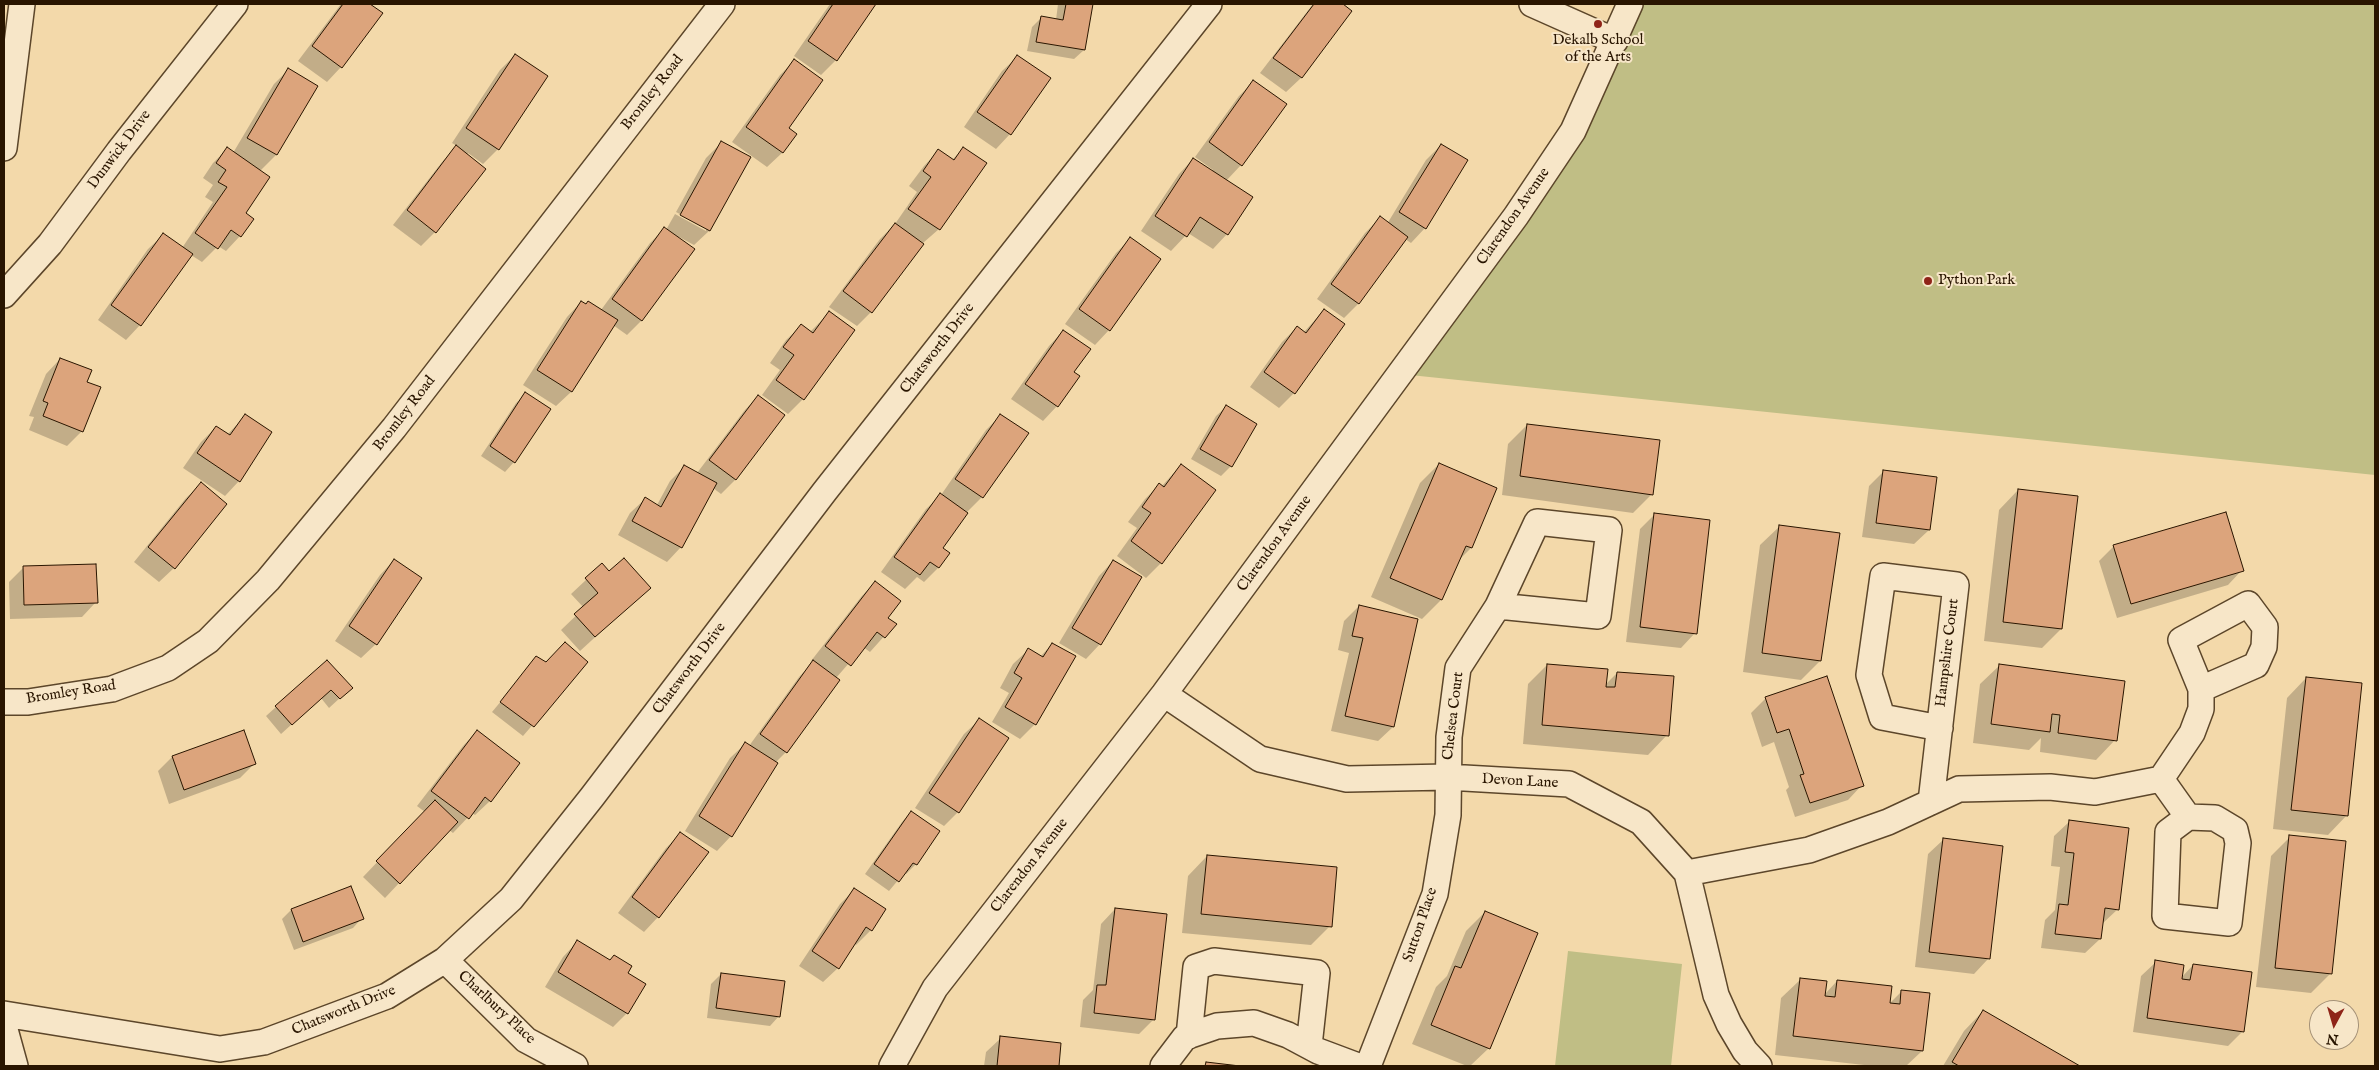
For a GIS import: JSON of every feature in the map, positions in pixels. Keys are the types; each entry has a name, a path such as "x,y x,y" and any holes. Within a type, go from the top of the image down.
{"street":[{"path":"4,148 22,4"},
{"name":"Dunwick Drive","path":"4,296 50,244 119,151 235,4"},
{"name":"Bromley Road","path":"4,702 28,702 112,689 168,668 208,641 268,580 394,428 722,4"},
{"name":"Chatsworth Drive","path":"4,1014 220,1049 264,1042 387,996 445,960 511,899 592,797 825,491 1210,4"},
{"path":"1532,4 1615,41"},
{"name":"Clarendon Avenue","path":"892,1066 935,988 1164,694 1516,216 1573,131 1630,4"},
{"name":"Chelsea Court","path":"1448,777 1449,737 1458,668 1498,606 1536,522 1609,530 1598,616 1498,606"},
{"name":"Hampshire Court","path":"1931,802 1940,728 1956,584 1883,576 1869,675 1882,717 1940,728"},
{"path":"1687,874 1809,850 1888,822 1959,789 2050,787 2095,792 2161,779 2192,733 2201,709 2201,689"},
{"name":"Devon Lane","path":"1164,694 1260,759 1347,779 1448,777 1570,784 1641,822 1687,874 1716,995 1729,1024 1745,1051 1759,1066"},
{"name":"Sutton Place","path":"1368,1066 1435,894 1448,815 1448,777"},
{"path":"2161,779 2188,817"},
{"path":"2188,817 2215,818 2235,830 2238,843 2229,923 2165,916 2168,832 2188,817"},
{"name":"Charlbury Place","path":"445,960 526,1040 575,1066"},
{"path":"1189,1036 1196,967 1214,960 1317,972 1309,1046"},
{"path":"1163,1066 1189,1036 1217,1026 1254,1023 1288,1035 1309,1046 1358,1066"},
{"path":"4,1026 15,1066"}],"shaded area":[{"name":"Python Park","path":"1639,4 2375,4 2375,475 1410,375 1551,188 1607,79"},
{"path":"1568,951 1682,964 1671,1066 1555,1066"}],"building":[{"path":"343,4 370,4 383,13 342,68 312,46"},
{"path":"833,4 876,4 837,61 808,41"},
{"path":"1066,4 1093,4 1085,50 1036,42 1041,16 1063,20"},
{"path":"1314,4 1343,4 1352,11 1302,78 1273,58"},
{"path":"515,54 548,76 499,150 466,128"},
{"path":"1017,55 1051,78 1011,135 977,112"},
{"path":"794,59 823,80 789,128 797,134 783,153 746,127"},
{"path":"288,68 318,86 277,155 247,138"},
{"path":"1253,80 1287,104 1242,166 1209,142"},
{"path":"721,141 751,157 710,231 680,215"},
{"path":"1441,144 1468,160 1426,229 1399,212"},
{"path":"456,145 486,169 436,233 407,210"},
{"path":"227,147 270,177 246,213 254,219 241,237 231,230 218,249 195,233 227,187 218,182 226,170 216,163"},
{"path":"963,147 987,163 940,230 908,209 931,177 923,171 938,149 954,160"},
{"path":"1193,158 1253,197 1228,235 1200,217 1187,237 1155,216"},
{"path":"1380,216 1408,237 1359,304 1331,284"},
{"path":"895,223 924,244 872,313 843,291"},
{"path":"664,227 695,249 642,321 612,299"},
{"path":"163,233 193,254 141,326 111,305"},
{"path":"1130,237 1161,259 1110,331 1079,309"},
{"path":"581,301 586,304 588,301 618,320 572,392 537,370"},
{"path":"1324,309 1345,324 1295,394 1264,372 1297,326 1306,333"},
{"path":"829,311 855,330 804,400 776,380 794,355 783,347 801,324 813,333"},
{"path":"1063,330 1091,349 1074,372 1080,376 1058,407 1025,384"},
{"path":"60,358 92,370 87,382 101,387 83,432 43,416 48,403 43,401"},
{"path":"525,392 551,409 515,463 490,446"},
{"path":"758,395 785,415 736,480 709,460"},
{"path":"1226,405 1257,424 1232,467 1200,449"},
{"path":"245,414 272,432 240,482 197,453 216,426 230,435"},
{"path":"1000,414 1029,433 983,498 955,479"},
{"path":"1527,424 1660,440 1653,495 1520,476"},
{"path":"1439,463 1497,488 1472,548 1466,546 1442,600 1390,578"},
{"path":"1181,464 1216,490 1162,564 1131,541 1151,513 1142,507 1159,483 1164,487"},
{"path":"684,465 717,483 682,548 632,521 645,497 661,507"},
{"path":"1883,470 1937,477 1930,530 1876,523"},
{"path":"201,482 227,504 175,569 148,547"},
{"path":"2018,489 2078,496 2062,629 2003,622"},
{"path":"940,493 968,513 943,548 950,553 939,568 930,562 920,575 894,557"},
{"path":"2226,512 2244,571 2131,604 2113,545"},
{"path":"1654,513 1710,520 1697,634 1640,627"},
{"path":"1779,525 1840,533 1821,661 1762,653"},
{"path":"624,558 651,588 595,637 574,614 598,593 585,578 602,563 609,571"},
{"path":"394,559 422,578 377,645 349,626"},
{"path":"1113,560 1142,577 1101,645 1072,628"},
{"path":"96,564 98,603 24,605 23,566"},
{"path":"875,581 901,601 888,618 897,624 885,638 877,632 851,666 825,646"},
{"path":"1359,605 1418,619 1394,727 1345,716 1363,638 1352,636"},
{"path":"565,642 588,662 534,727 500,702 536,656 546,662"},
{"path":"1052,643 1076,656 1036,725 1005,707 1022,678 1014,673 1028,648 1043,657"},
{"path":"327,660 353,688 340,699 331,690 292,725 275,706"},
{"path":"813,660 840,680 787,753 760,734"},
{"path":"1547,664 1608,669 1606,687 1615,687 1617,672 1674,676 1669,736 1542,725"},
{"path":"1999,664 2125,681 2117,741 2058,733 2060,715 2052,714 2050,732 1991,724"},
{"path":"1827,676 1864,786 1810,803 1800,775 1804,774 1789,729 1777,733 1765,697"},
{"path":"2306,677 2362,683 2348,816 2291,810"},
{"path":"979,718 1009,738 959,813 929,793"},
{"path":"244,730 256,764 184,790 172,756"},
{"path":"477,730 520,763 491,802 485,797 469,819 431,791"},
{"path":"745,742 778,763 732,837 699,816"},
{"path":"435,800 458,822 400,884 376,861"},
{"path":"911,811 940,831 917,865 913,863 899,882 874,864"},
{"path":"2069,820 2129,828 2119,910 2105,908 2101,939 2055,934 2059,904 2068,905 2074,853 2065,852"},
{"path":"680,832 709,852 659,918 632,897"},
{"path":"2289,835 2346,841 2332,974 2275,968"},
{"path":"1943,838 2003,846 1990,959 1929,952"},
{"path":"1207,855 1337,867 1332,927 1201,914"},
{"path":"351,886 364,919 303,942 291,909"},
{"path":"854,888 886,909 872,931 866,927 839,969 812,951"},
{"path":"1115,908 1167,914 1155,1020 1094,1013 1097,985 1106,985"},
{"path":"1485,911 1538,933 1490,1049 1431,1025 1455,966 1461,968"},
{"path":"577,940 610,960 614,955 632,966 628,973 646,984 628,1014 558,972"},
{"path":"2155,960 2184,965 2182,979 2190,980 2193,964 2252,972 2244,1032 2147,1018"},
{"path":"721,973 785,981 780,1017 716,1008"},
{"path":"1800,978 1827,981 1825,996 1835,997 1837,980 1892,986 1890,1003 1900,1004 1901,990 1930,993 1923,1051 1793,1036"},
{"path":"1983,1010 2080,1066 1959,1066 1952,1062"},
{"path":"1000,1036 1061,1043 1059,1066 997,1066"},
{"path":"1206,1062 1240,1066 1205,1066"}],"place":[{"name":"Dekalb School of the Arts","path":"1598,24"},
{"name":"Python Park","path":"1928,281"}]}
